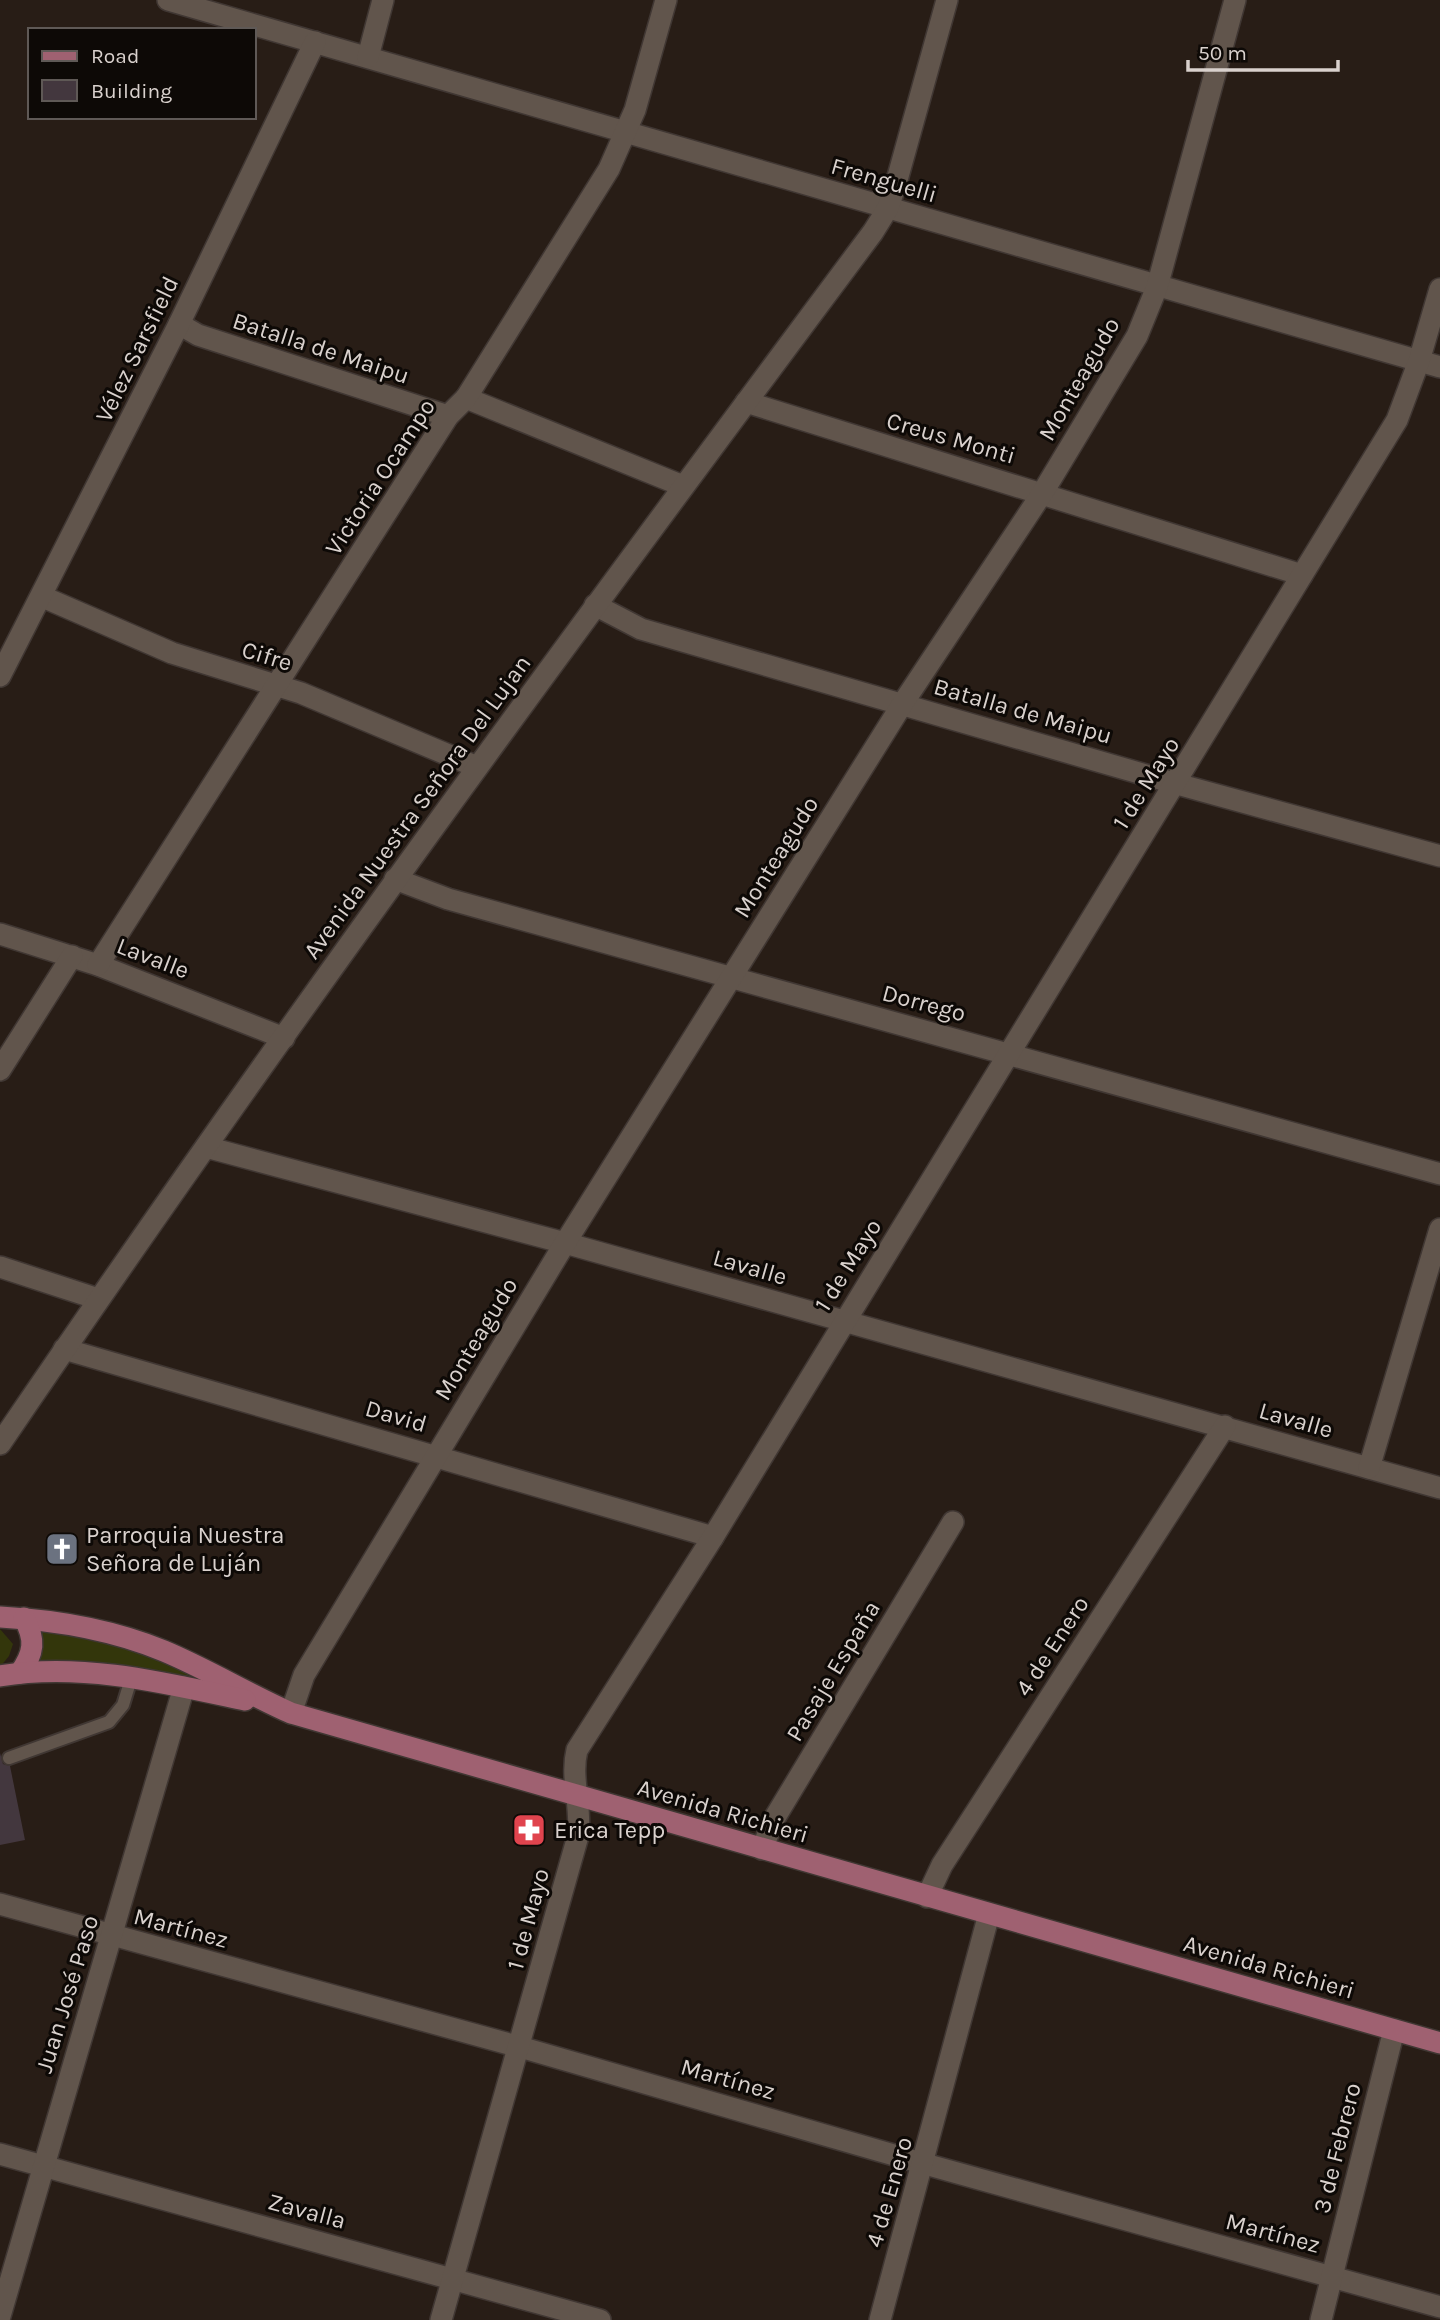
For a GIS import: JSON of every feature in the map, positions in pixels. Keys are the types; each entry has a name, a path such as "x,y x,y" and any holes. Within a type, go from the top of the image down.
{"main road":[{"name":"Avenida Richieri","path":"0,1617 24,1618 127,1638 165,1651 285,1710 577,1797 1440,2043"},
{"path":"10,1674 32,1654 32,1633 24,1618"},
{"path":"10,1674 87,1672 184,1687 285,1710"}],"street":[{"name":"Frenguelli","path":"168,0 626,135 1430,364"},
{"path":"368,57 383,0"},
{"name":"Victoria Ocampo","path":"98,965 449,416 466,398 609,169 626,135 666,0"},
{"path":"888,208 947,0"},
{"name":"Monteagudo","path":"285,1710 565,1243 903,703 1043,492 1137,336 1157,287 1235,0"},
{"name":"Vélez Sarsfield","path":"0,677 43,597 179,324 315,42"},
{"name":"Avenida Nuestra Señora Del Lujan","path":"0,1444 98,1299 395,879 888,208"},
{"name":"1 de Mayo","path":"441,2320 578,1836 574,1762 577,1749 713,1537 1177,784 1397,420 1430,364 1440,289"},
{"name":"Batalla de Maipu","path":"179,324 198,335 449,416"},
{"path":"466,398 683,486"},
{"name":"Creus Monti","path":"746,402 778,415 1043,492 1302,575"},
{"name":"Cifre","path":"43,597 172,653 274,687 301,693 477,767"},
{"name":"Batalla de Maipu","path":"595,605 641,629 1177,784 1440,856"},
{"name":"Dorrego","path":"395,879 448,899 731,979 1010,1052 1440,1174"},
{"name":"Lavalle","path":"0,934 98,965 284,1038"},
{"path":"0,1070 72,956"},
{"name":"Lavalle","path":"206,1147 565,1243 1440,1488"},
{"path":"1369,1468 1440,1229"},
{"path":"0,1267 98,1299"},
{"name":"David","path":"64,1349 713,1537"},
{"name":"4 de Enero","path":"927,1897 942,1865 1225,1426"},
{"name":"Pasaje España","path":"762,1849 774,1819 954,1522"},
{"name":"Juan José Paso","path":"0,2316 184,1687"},
{"name":"Martínez","path":"0,1904 112,1937 520,2047 925,2164 1440,2307"},
{"name":"4 de Enero","path":"880,2320 925,2164 989,1914"},
{"name":"3 de Febrero","path":"1321,2320 1394,2030"},
{"name":"Zavalla","path":"0,2154 600,2320"}],"lane":[{"path":"9,1758 109,1722 123,1705 131,1679"}],"green space":[{"path":"0,1629 13,1644 9,1656 0,1667"},
{"path":"39,1630 129,1648 192,1673 189,1678 40,1662 42,1652"}],"building":[{"path":"0,1753 3,1764 10,1766 25,1840 0,1845"}],"place":[{"name":"Parroquia Nuestra Señora de Luján","path":"62,1549"},
{"name":"Erica Tepp","path":"529,1830"}]}
